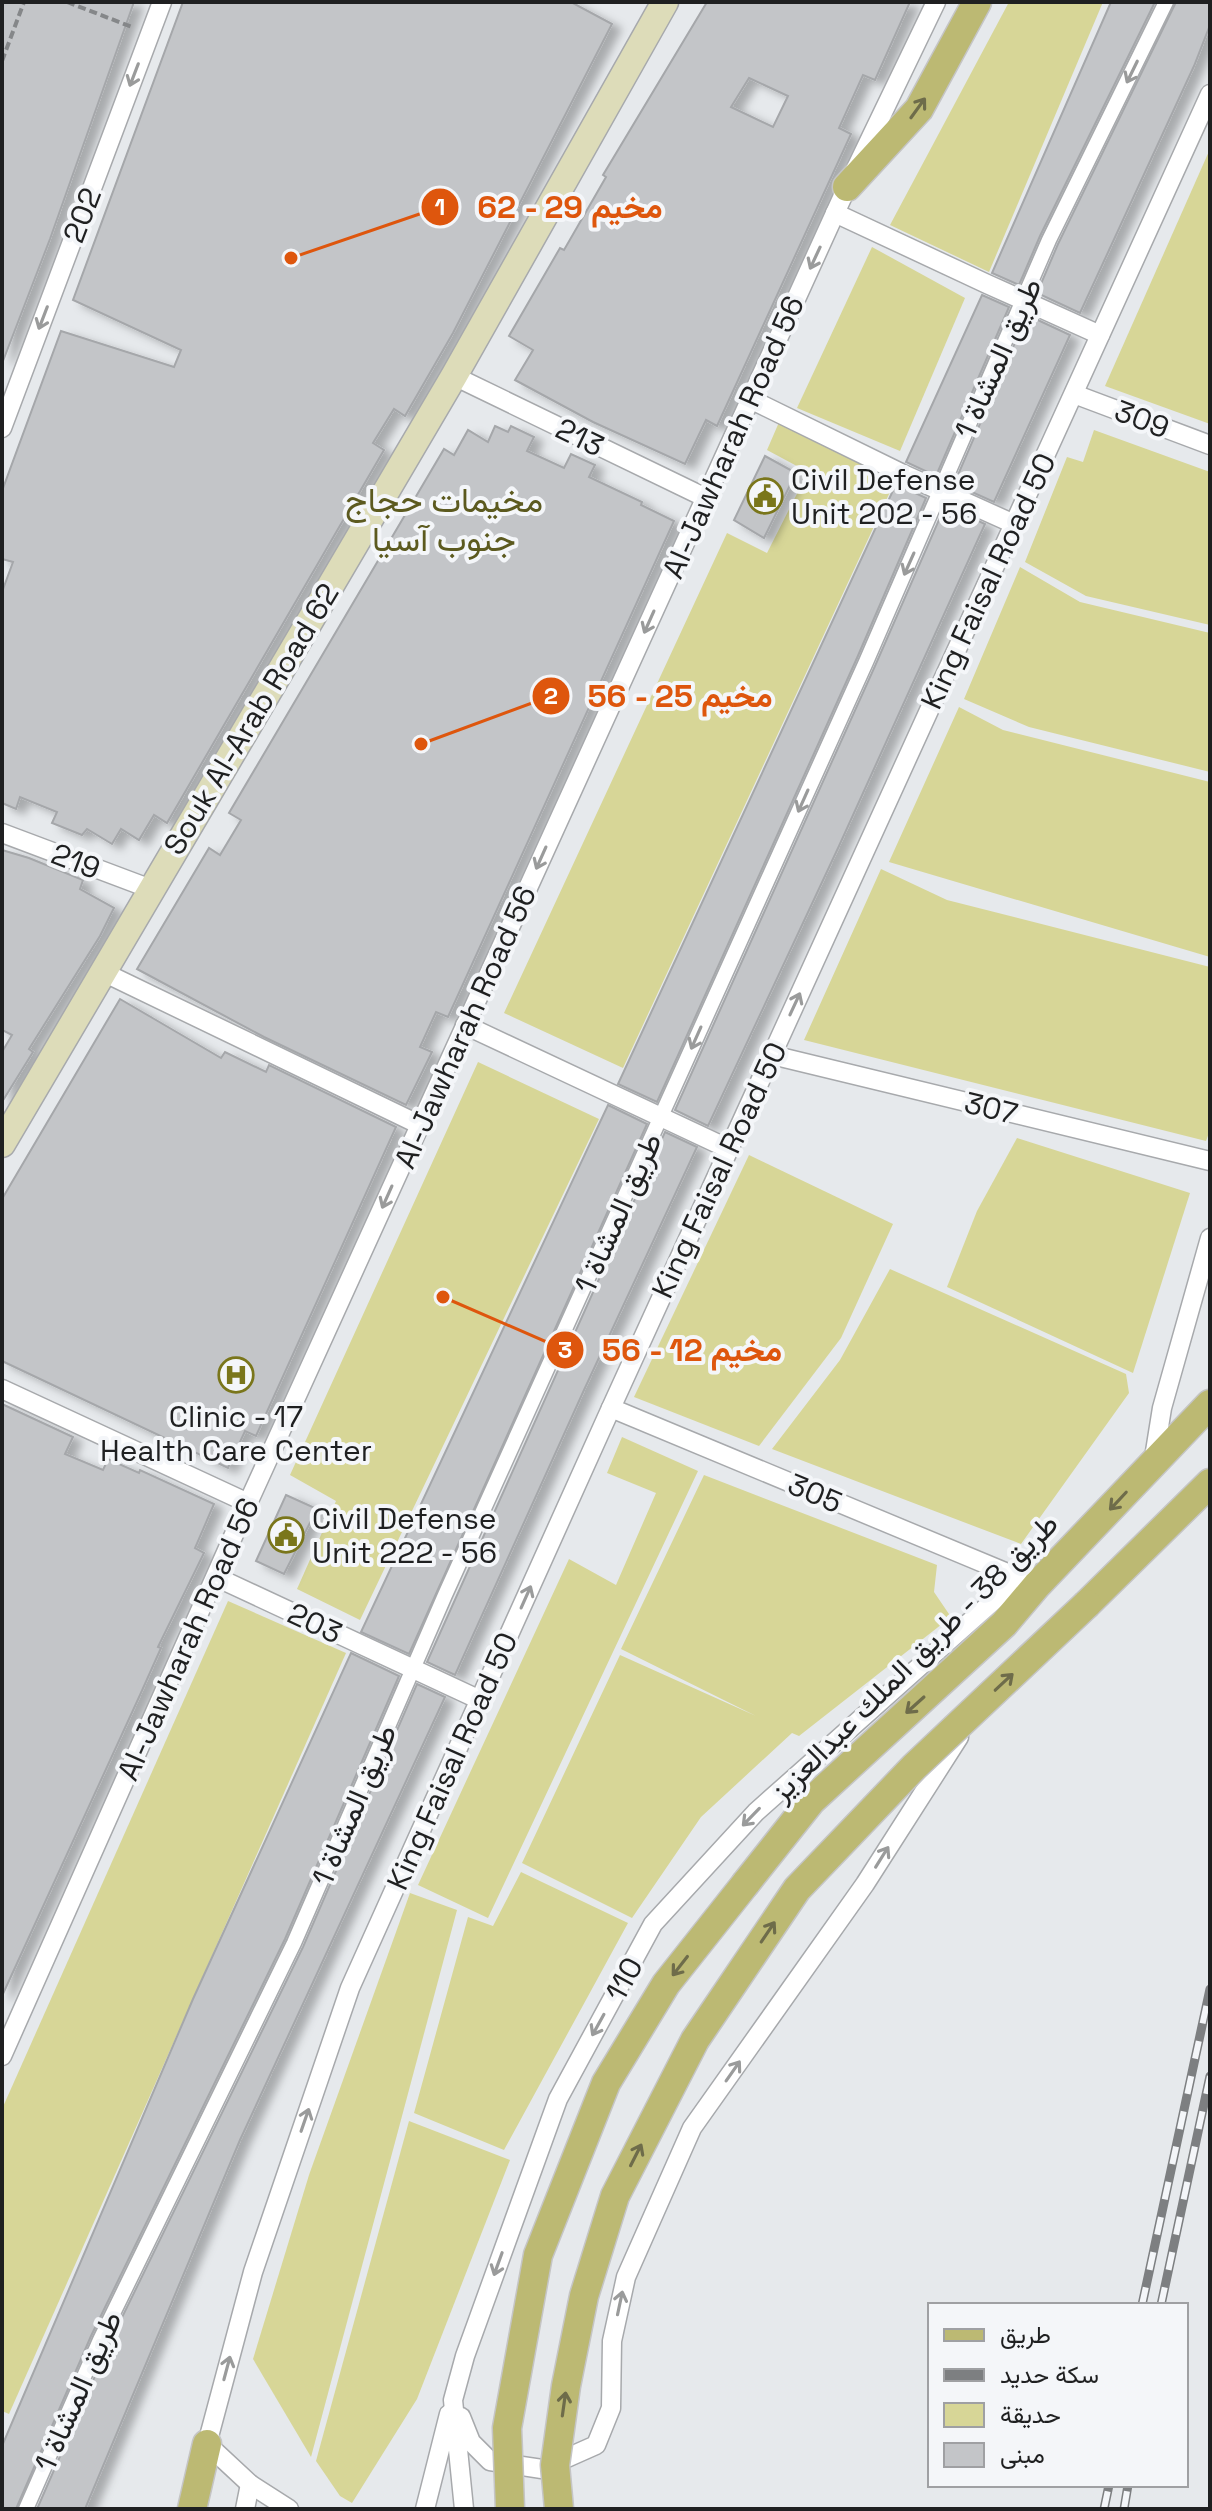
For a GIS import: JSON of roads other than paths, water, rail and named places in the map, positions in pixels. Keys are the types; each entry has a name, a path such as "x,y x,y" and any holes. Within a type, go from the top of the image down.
{"main road":[{"name":"Souk Al-Arab Road 62","path":"2,1144 454,376 665,2"},
{"path":"847,187 919,109 977,2"},
{"name":"طريق 38 - طريق الملك عبدالعزيز","path":"510,2509 507,2428 538,2255 606,2083 666,1984 811,1801 1004,1624 1028,1582 1153,1464 1210,1404"},
{"path":"559,2509 555,2465 566,2386 584,2296 615,2196 695,2040 797,1889 914,1767 1210,1483"},
{"path":"192,2509 207,2444"}],"street":[{"name":"202","path":"2,428 162,2"},
{"name":"Al-Jawharah Road 56","path":"2,2056 465,1025 835,213 936,2"},
{"name":"طريق المشاة 1","path":"26,2509 100,2340 294,1943 413,1669 941,490 1049,240 1166,2"},
{"name":"King Faisal Road 50","path":"207,2444 253,2272 350,1988 1210,94"},
{"path":"835,213 1100,335"},
{"name":"213","path":"454,376 706,498"},
{"name":"309","path":"1074,394 1210,445"},
{"path":"750,399 1014,524"},
{"name":"219","path":"2,833 151,889"},
{"path":"103,972 420,1125"},
{"path":"465,1025 729,1149"},
{"name":"307","path":"772,1055 1210,1161"},
{"path":"1153,1464 1162,1408 1210,1238"},
{"path":"2,1389 248,1503"},
{"name":"305","path":"611,1408 1028,1582"},
{"name":"203","path":"216,1577 480,1700"},
{"name":"110","path":"464,2509 453,2400 465,2356 558,2099 653,1924 756,1812 1028,1582"},
{"path":"453,2400 471,2442 490,2461 542,2469 596,2445 611,2408 612,2341 626,2277 692,2128 865,1884 978,1707"},
{"path":"425,2509 453,2400"},
{"path":"207,2444 250,2484 289,2509"},
{"path":"245,2509 250,2484"}],"railway":[{"path":"1142,2303 1210,1989"},
{"path":"1161,2303 1210,2076"},
{"path":"1104,2509 1109,2487"},
{"path":"1124,2509 1128,2487"}],"place":[{"name":"مخيم 29 - 62","path":"291,258"},
{"name":"Civil Defense Unit 202 - 56","path":"765,496"},
{"name":"مخيم 25 - 56","path":"421,744"},
{"name":"مخيم 12 - 56","path":"443,1297"},
{"name":"Clinic - 17 Health Care Center","path":"236,1375"},
{"name":"Civil Defense Unit 222 - 56","path":"286,1535"}],"district":[{"name":"مخيمات حجاج جنوب آسيا","path":"444,520"}]}
